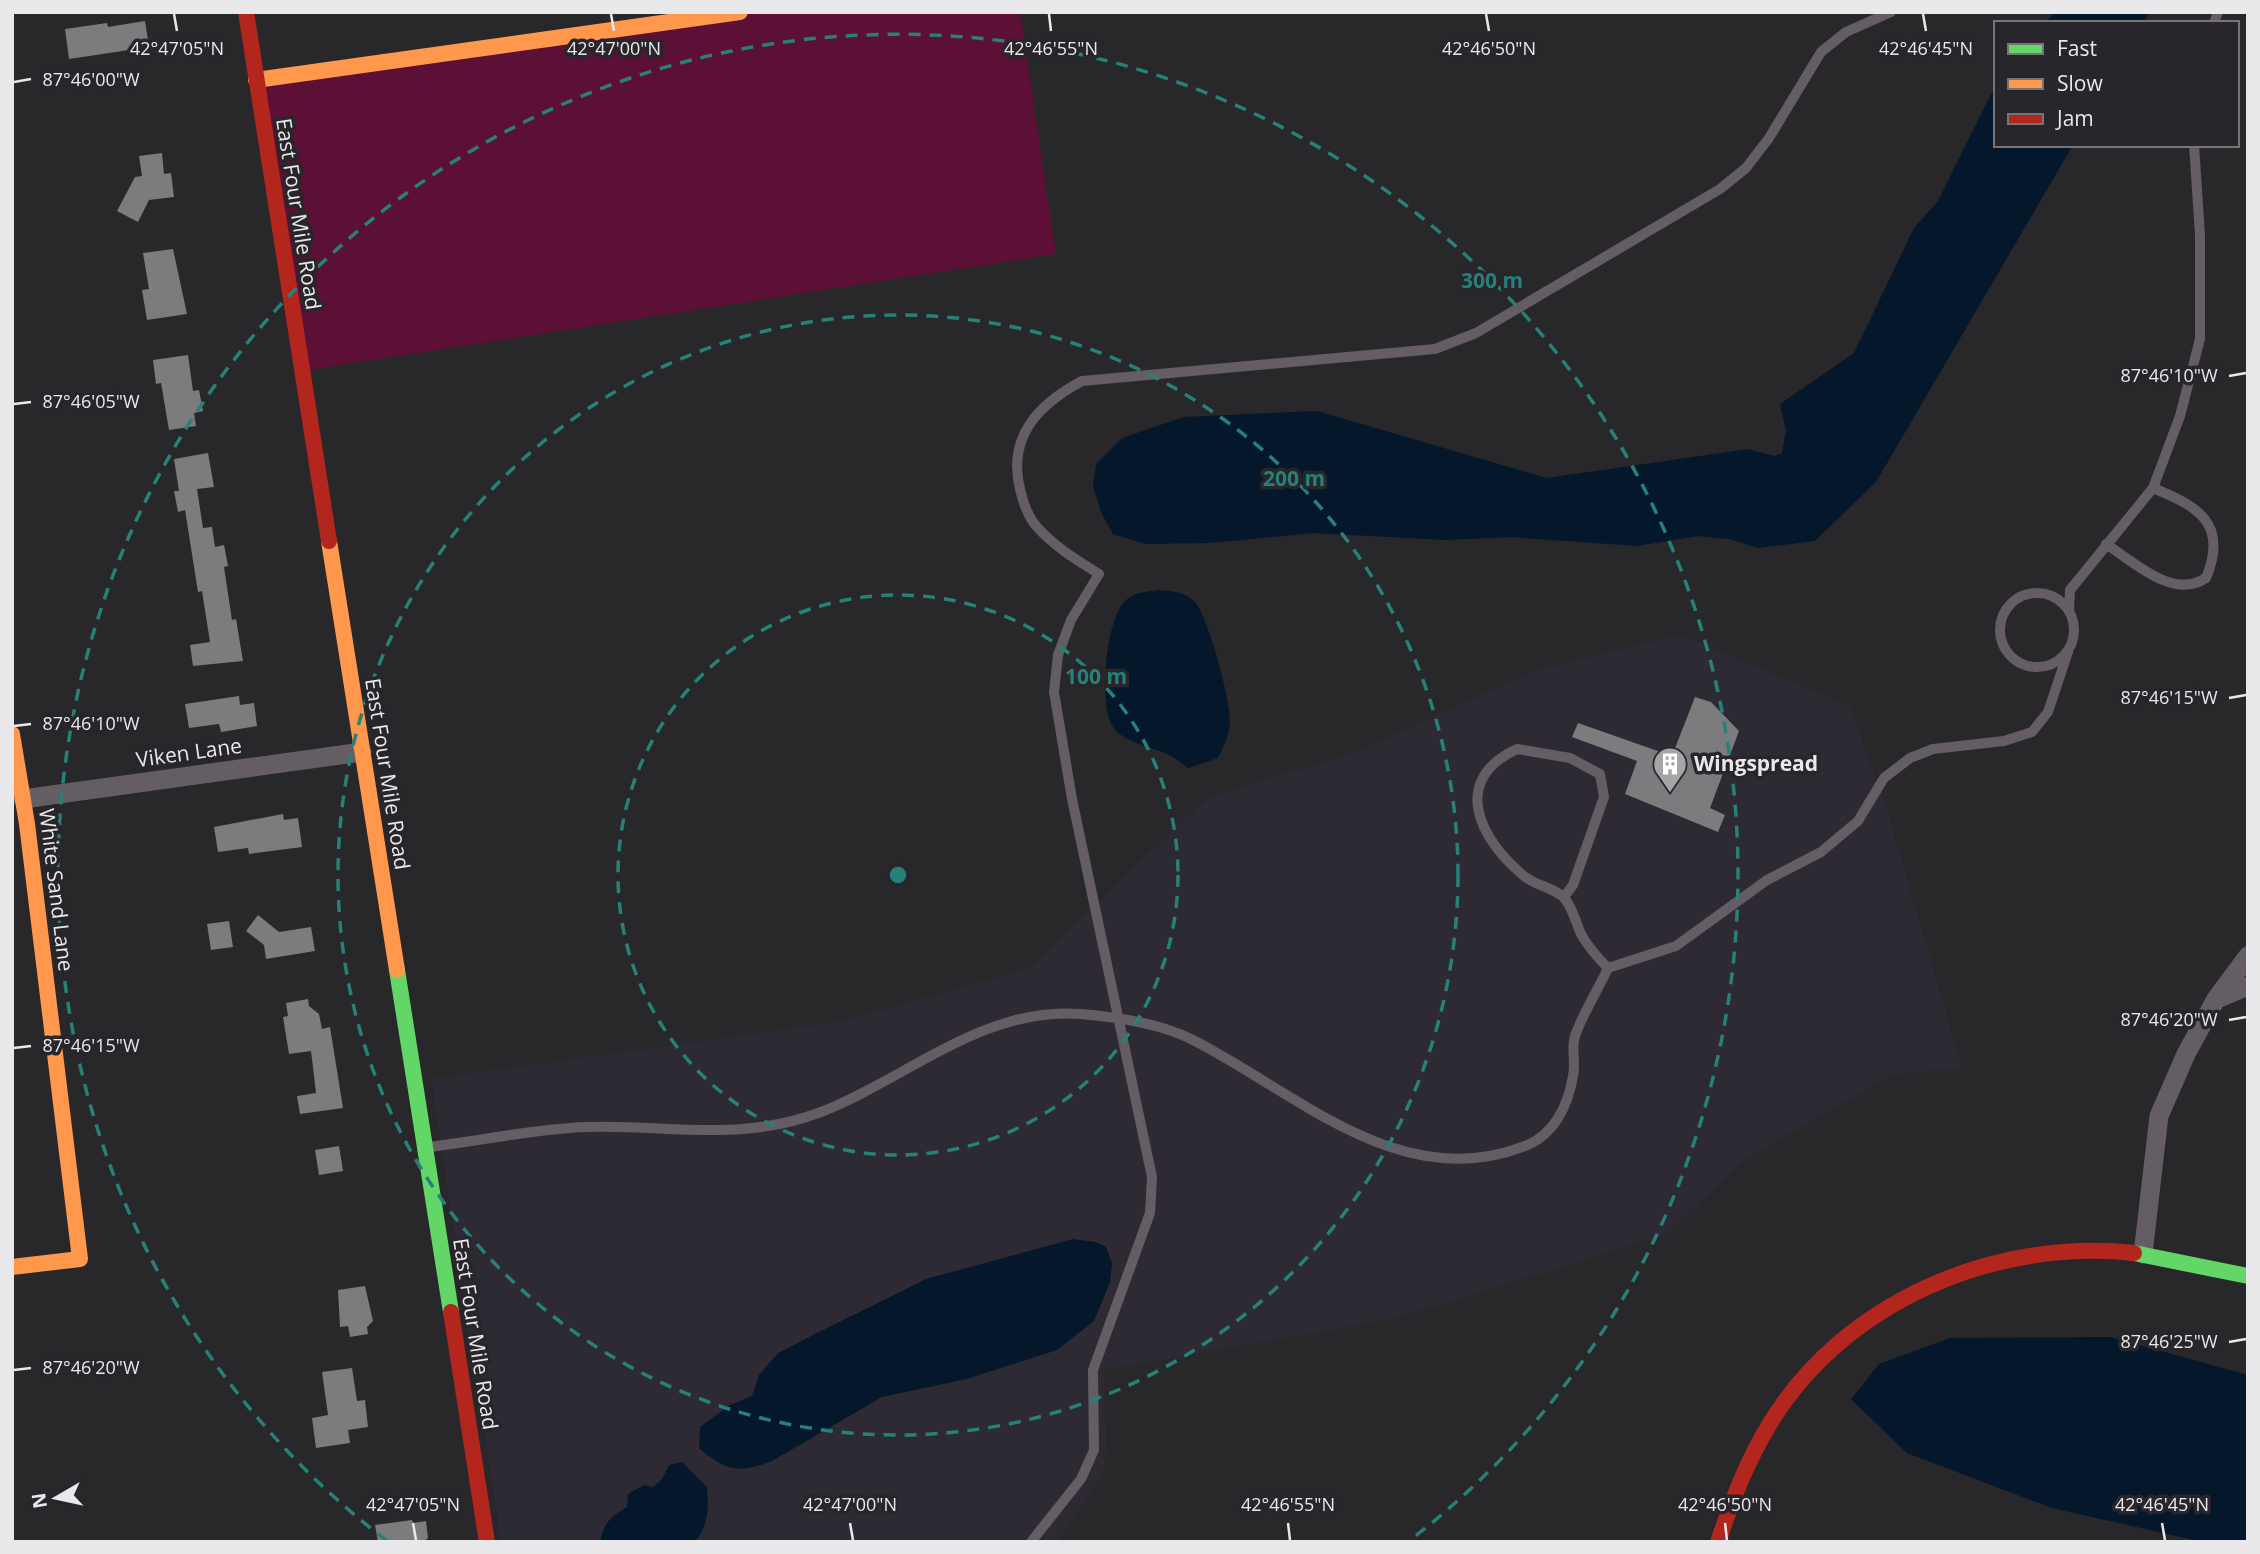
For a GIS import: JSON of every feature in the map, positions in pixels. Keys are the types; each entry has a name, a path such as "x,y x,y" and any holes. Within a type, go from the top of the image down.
{"street":[{"name":"East Four Mile Road","path":"246,12 487,1542"},
{"path":"256,80 740,12"},
{"name":"White Sand Lane","path":"12,734 23,799 80,1259 12,1267"},
{"name":"Viken Lane","path":"23,799 362,752"},
{"path":"2143,1254 2159,1116 2186,1054 2216,999 2248,956"},
{"path":"2216,999 2248,986"},
{"path":"1718,1542 1739,1479 1777,1411 1823,1357 1877,1313 1947,1277 2008,1258 2066,1250 2143,1254 2248,1276"}],"lane":[{"path":"1031,1542 1081,1479 1094,1450 1093,1370 1150,1213 1152,1177 1121,1020 1072,799 1054,692 1058,655 1071,620 1099,574 1059,548 1036,526 1024,503 1017,476 1017,450 1030,422 1053,397 1082,381 1435,349 1476,333 1720,189 1746,168 1769,138 1821,52 1846,32 1891,12"},
{"path":"425,1148 582,1127 715,1132 753,1130 823,1111 953,1044 1012,1022 1078,1013 1149,1024 1190,1038 1372,1143 1422,1155 1487,1156 1538,1140 1560,1115 1573,1076 1574,1037 1608,968 1676,946 1767,880 1821,852 1858,821 1884,778 1910,758 1933,749 2004,741 2032,732 2048,712 2074,631 2069,611 2070,590 2153,488 2180,416 2200,339 2200,234 2194,147"},
{"path":"2106,544 2172,584 2190,586 2206,578 2213,550 2210,526 2190,503 2153,488"},
{"path":"2068,652 2047,666 2022,664 2004,647 2001,634 2006,610 2026,595 2051,596 2069,611"},
{"path":"1564,897 1573,885 1604,797 1600,774 1570,758 1517,749 1487,768 1475,796 1479,818 1506,859 1526,878 1564,897 1583,936 1608,968"}],"shaded area":[{"path":"740,12 1020,12 1056,254 302,371 256,80"},
{"path":"1680,635 1850,706 1887,809 1962,1068 1892,1075 1742,1161 1665,1235 1393,1319 1104,1370 1106,1446 1103,1474 1057,1542 501,1542 431,1079 842,1021 1028,969 1207,798 1358,751 1537,670"}],"water":[{"path":"2055,12 2149,12 2144,21 2047,21"},
{"path":"1994,88 1994,147 2072,147 1876,482 1815,541 1758,548 1729,539 1698,536 1637,546 1511,537 1446,540 1313,533 1209,543 1146,544 1113,534 1101,512 1093,486 1096,464 1122,438 1184,417 1317,411 1547,478 1748,449 1774,456 1782,453 1786,431 1780,404 1854,353 1914,228 1938,201"},
{"path":"1159,590 1187,596 1195,602 1206,624 1227,696 1229,732 1218,758 1188,768 1171,756 1124,737 1113,727 1108,716 1106,663 1118,612 1132,596"},
{"path":"1073,1239 1095,1242 1106,1247 1112,1263 1110,1282 1094,1321 1057,1350 967,1379 882,1397 772,1461 750,1468 725,1466 699,1448 700,1427 730,1405 752,1396 759,1375 778,1353 926,1279"},
{"path":"2110,1337 2248,1375 2248,1542 2203,1542 2052,1508 1907,1453 1851,1399 1879,1364 1950,1338"},
{"path":"682,1462 707,1487 707,1516 695,1542 600,1542 609,1521 627,1507 628,1494 644,1485 653,1487 662,1479 669,1465"}],"building":[{"path":"145,21 149,47 69,59 65,29 107,23 108,27"},
{"path":"162,153 164,174 171,173 174,197 149,200 138,222 117,211 135,177 142,176 139,156"},
{"path":"173,249 187,314 147,320 142,290 149,289 143,253"},
{"path":"188,355 193,391 199,390 203,411 194,413 196,426 169,430 161,383 156,384 153,360"},
{"path":"208,453 214,487 197,489 203,528 212,527 215,547 224,545 228,566 224,567 232,620 236,619 243,661 193,666 190,645 210,642 202,591 198,592 185,510 178,512 174,491 179,491 174,459"},
{"path":"239,696 240,705 254,703 257,726 221,732 219,724 189,728 185,704"},
{"name":"Wingspread","path":"1695,697 1711,702 1739,731 1710,808 1725,815 1718,832 1625,794 1637,761 1572,737 1578,723 1672,756"},
{"path":"283,814 284,820 298,818 302,847 249,854 248,848 218,852 214,827"},
{"path":"258,915 279,932 311,927 315,951 266,959 264,945 246,931"},
{"path":"229,921 233,947 211,950 207,924"},
{"path":"308,999 309,1006 319,1014 322,1029 330,1027 343,1108 300,1114 297,1096 316,1093 311,1051 289,1054 283,1017 288,1016 286,1003"},
{"path":"339,1146 343,1171 319,1175 315,1150"},
{"path":"365,1286 373,1321 367,1327 368,1334 350,1337 348,1326 340,1327 338,1290"},
{"path":"352,1368 357,1401 365,1400 368,1427 348,1430 350,1443 316,1448 312,1418 328,1415 322,1372"},
{"path":"412,1520 413,1523 426,1521 428,1538 423,1542 378,1542 375,1525"}],"traffic: fast":[{"path":"397,970 451,1312"},
{"path":"2134,1253 2248,1276"}],"traffic: slow":[{"path":"256,80 740,12"},
{"path":"329,541 397,970"},
{"path":"12,734 27,824 80,1259 12,1267"}],"traffic: jam":[{"path":"246,12 329,541"},
{"path":"1718,1542 1740,1482 1769,1425 1800,1382 1838,1344 1880,1313 1927,1287 1977,1268 2028,1256 2081,1251 2134,1253"},
{"path":"451,1312 487,1542"}],"place":[{"name":"Wingspread","path":"1670,794"}]}
